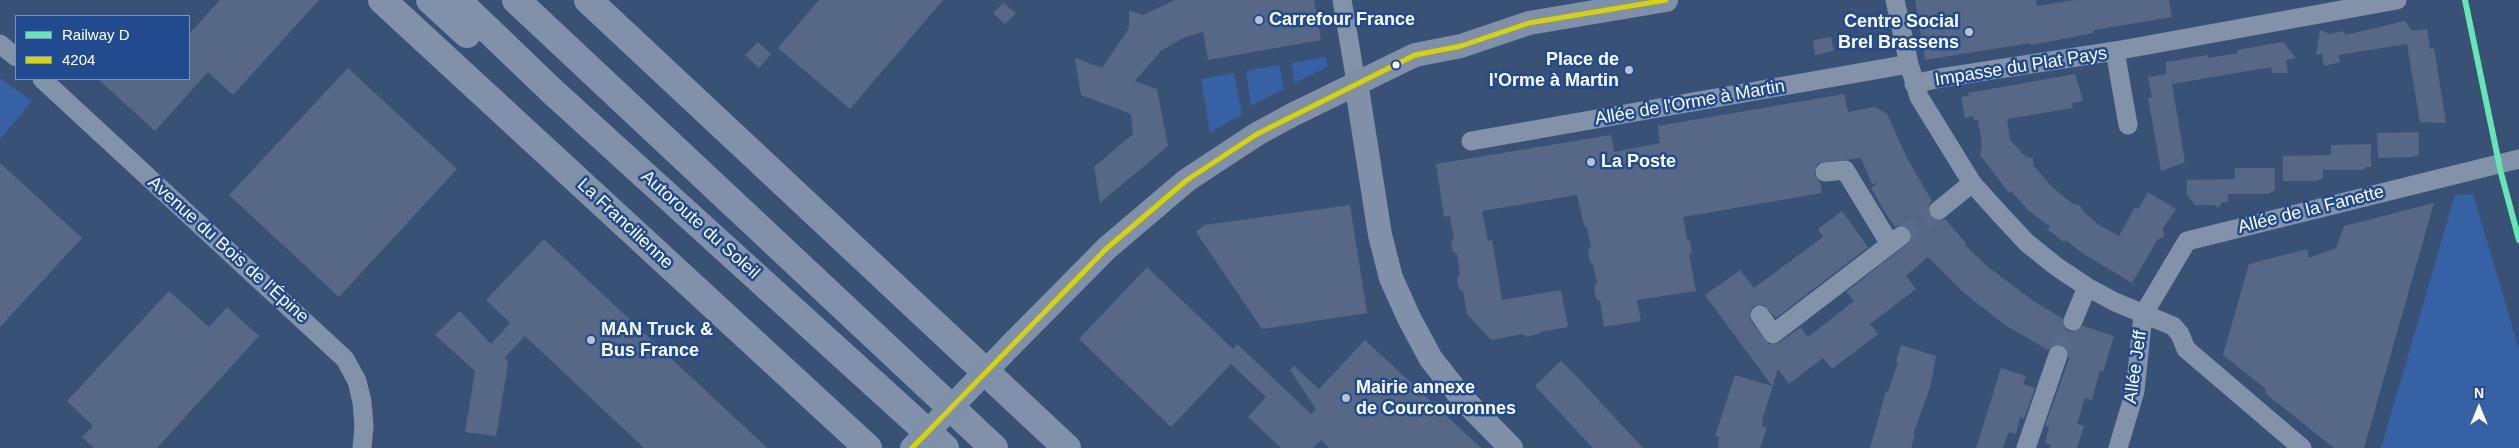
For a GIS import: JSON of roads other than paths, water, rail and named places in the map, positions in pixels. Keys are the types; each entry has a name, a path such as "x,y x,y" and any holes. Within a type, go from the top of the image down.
{"highway":[{"name":"La Francilienne","path":"382,0 868,448"},
{"path":"430,0 493,56 553,92"},
{"name":"Autoroute du Soleil","path":"457,0 553,92 944,448"},
{"name":"Autoroute du Soleil","path":"516,0 994,448"},
{"path":"588,0 1067,448"}],"main road":[{"path":"912,448 1107,248 1187,180 1258,134 1356,82 1415,54 1461,46 1529,23 1666,0"},
{"path":"1356,82 1380,235 1398,294 1431,359 1462,398 1511,448"}],"street":[{"path":"1342,0 1356,82"},
{"path":"1896,0 1914,84 1941,136 1972,184 2028,243 2056,267 2087,287 2173,326 2180,334 2186,349 2302,448"},
{"path":"2115,50 2397,0"},
{"path":"0,44 15,56"},
{"name":"Impasse du Plat Pays","path":"1914,84 1940,78 2115,50 2128,125"},
{"name":"Allée de l'Orme à Martin","path":"1471,141 1909,64"},
{"name":"Avenue du Bois de l'Épine","path":"43,80 345,359 356,381 362,402 364,426 362,448"},
{"name":"Allée de la Fanette","path":"2143,314 2187,241 2519,159"},
{"path":"1760,316 1773,334 1896,240 1845,170 1825,172"},
{"path":"1939,210 1972,184"},
{"path":"2073,321 2087,287"},
{"name":"Allée Jeff","path":"2118,448 2136,391 2143,314"},
{"path":"2026,448 2058,355"}],"tunnel":[{"path":"1901,236 1939,210"},
{"path":"2058,355 2073,321"}],"rail line":[{"name":"D","path":"2465,0 2501,173 2519,240"}],"place":[{"name":"Carrefour France","path":"1259,20"},
{"name":"Centre Social Brel Brassens","path":"1969,32"},
{"name":"Place de l'Orme à Martin","path":"1629,70"},
{"name":"La Poste","path":"1591,162"},
{"name":"MAN Truck & Bus France","path":"591,340"},
{"name":"Mairie annexe de Courcouronnes","path":"1346,398"}]}
